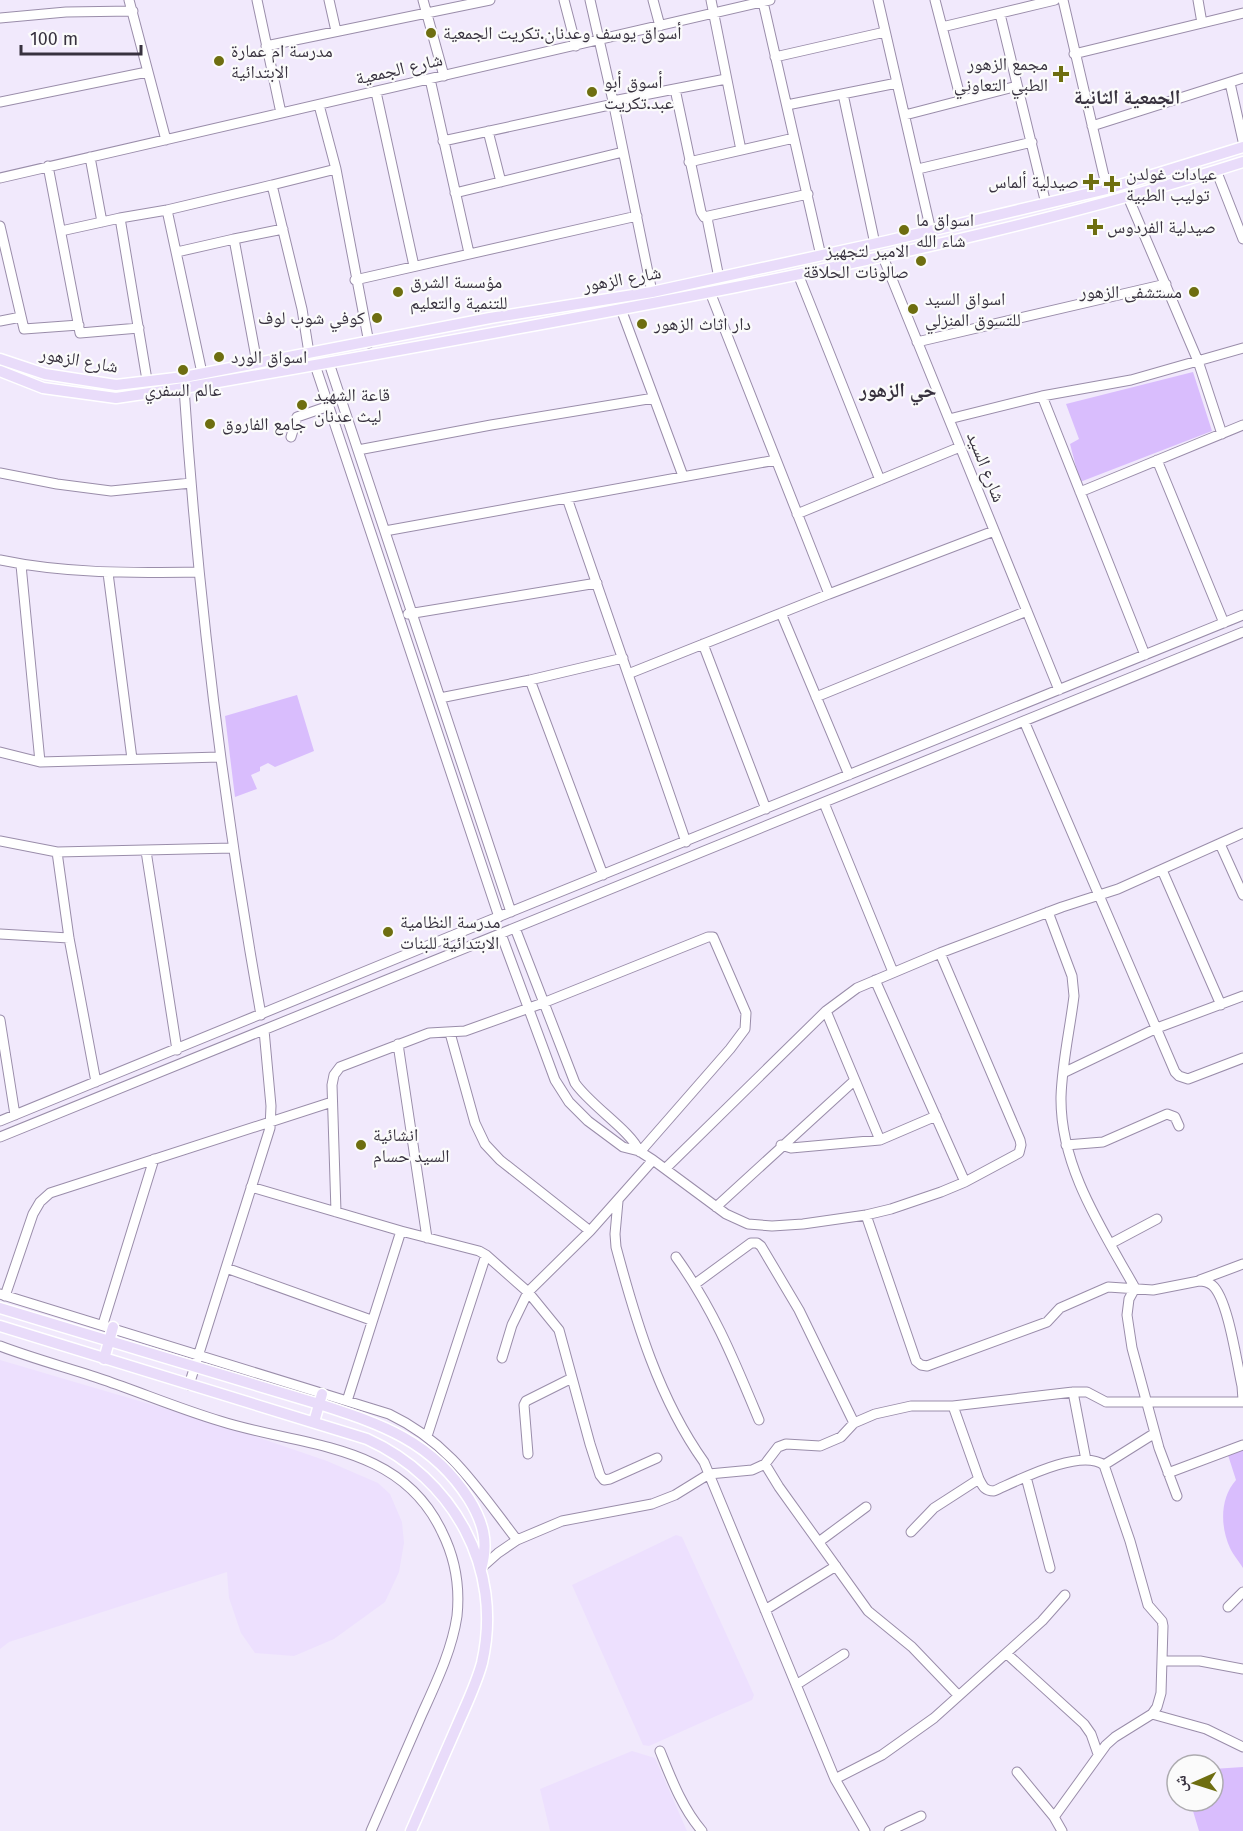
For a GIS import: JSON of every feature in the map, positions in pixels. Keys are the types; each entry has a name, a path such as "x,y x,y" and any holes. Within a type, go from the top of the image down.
{"main road":[{"name":"شارع الزهور","path":"0,359 45,374 116,385 202,373 369,343 490,318 652,292 719,278 932,231 1107,189 1243,147"},
{"name":"شارع الزهور","path":"0,372 43,388 116,398 184,388 493,333 883,257 1128,196 1243,162"},
{"path":"972,221 975,235"},
{"path":"490,318 493,333"},
{"path":"43,388 45,374"},
{"path":"0,1308 109,1341 195,1361 321,1399 401,1435 424,1449 444,1466 475,1509 483,1526 486,1543 480,1569"},
{"path":"0,1326 379,1444 403,1458 425,1475 443,1496 459,1518 480,1569 486,1596 487,1624 481,1665 411,1831"},
{"path":"104,1359 109,1341 108,1326"},
{"path":"314,1422 321,1399"}],"street":[{"path":"66,0 66,12"},
{"path":"129,0 166,140"},
{"path":"257,0 281,113"},
{"path":"329,0 336,31"},
{"path":"423,0 444,76"},
{"path":"266,46 490,0"},
{"path":"564,0 576,46"},
{"path":"590,0 614,103 652,292"},
{"path":"653,0 660,26"},
{"path":"711,0 741,150"},
{"path":"878,0 932,231"},
{"path":"935,0 961,100"},
{"path":"942,27 1055,0"},
{"path":"1063,0 1107,189"},
{"path":"1198,0 1202,23"},
{"path":"766,1 775,57 821,255"},
{"name":"شارع الجمعية","path":"0,178 766,1"},
{"path":"0,18 66,12 132,11"},
{"path":"1074,54 1243,13"},
{"path":"1000,14 1046,204"},
{"path":"775,57 885,32"},
{"path":"0,102 147,72"},
{"path":"1092,126 1243,78"},
{"path":"430,79 469,253"},
{"path":"443,141 726,79"},
{"path":"1230,82 1243,141"},
{"path":"786,105 897,83"},
{"path":"905,115 1017,86"},
{"path":"675,89 689,162 702,214 706,218 719,278"},
{"path":"376,92 414,266"},
{"path":"843,94 875,244"},
{"path":"319,105 336,169 355,280 369,343"},
{"path":"488,131 501,182"},
{"path":"689,162 794,138"},
{"path":"918,170 1032,142"},
{"path":"455,193 623,152"},
{"path":"90,157 102,222"},
{"path":"48,166 80,333 139,328"},
{"path":"61,231 167,210 336,169"},
{"path":"1216,170 1243,239"},
{"path":"272,185 302,309 309,353"},
{"path":"706,218 807,194"},
{"path":"1128,196 1198,361 1222,434"},
{"path":"167,210 202,373"},
{"path":"355,280 637,216"},
{"path":"120,218 147,380"},
{"path":"0,226 24,329 79,325"},
{"path":"177,252 283,229"},
{"path":"234,239 257,363"},
{"name":"شارع السيد","path":"883,257 1059,690"},
{"path":"798,274 880,480"},
{"path":"917,342 1166,284"},
{"path":"710,292 829,594"},
{"path":"621,309 683,476"},
{"path":"0,321 21,317"},
{"path":"949,419 1042,396 1131,380 1243,348"},
{"path":"329,363 511,912"},
{"path":"315,365 499,916"},
{"path":"184,388 199,572 220,757 261,1015"},
{"path":"1042,396 1145,655"},
{"path":"358,450 654,398"},
{"path":"291,437 297,417 329,406"},
{"path":"1080,492 1243,426"},
{"path":"797,514 960,447"},
{"path":"385,531 776,460"},
{"path":"1157,460 1224,623"},
{"path":"0,473 111,491 191,483"},
{"path":"567,498 686,842"},
{"path":"628,674 994,531"},
{"path":"0,560 21,565 108,573 199,572"},
{"path":"21,565 40,762"},
{"path":"108,573 132,759"},
{"path":"400,615 597,583"},
{"path":"816,697 1027,611"},
{"path":"781,613 849,775"},
{"path":"0,1121 1243,615"},
{"path":"0,1137 1243,632"},
{"path":"703,644 766,809"},
{"path":"440,698 623,658"},
{"path":"530,680 603,875"},
{"path":"1024,721 1175,1072 1183,1079 1194,1078 1243,1058"},
{"path":"0,752 40,762 220,757"},
{"path":"880,762 886,768 886,777"},
{"path":"824,803 893,972"},
{"path":"666,1168 826,1011 857,988 940,953 1048,912 1099,896 1243,833"},
{"path":"0,841 57,852 233,848"},
{"path":"1220,844 1243,895"},
{"path":"146,851 177,1050"},
{"path":"57,852 69,938 96,1082"},
{"path":"1162,870 1221,1005"},
{"path":"483,923 493,899"},
{"path":"1048,912 1074,986 1061,1097 1066,1144 1074,1170 1110,1244 1135,1288"},
{"path":"515,928 575,1083 589,1101 633,1140 639,1152"},
{"path":"0,934 69,938"},
{"path":"501,934 555,1080 569,1102 588,1121 623,1147 639,1152 666,1168 736,1220 760,1226 804,1224 866,1215 916,1201 965,1182 1015,1156 1021,1149 940,953"},
{"path":"336,1212 332,1080 340,1067 434,1032 465,1031 543,1003 708,937 715,939 746,1013 746,1029 639,1152"},
{"path":"384,965 388,978"},
{"path":"875,980 965,1182"},
{"path":"1063,1073 1157,1028 1243,996"},
{"path":"826,1011 880,1140"},
{"path":"0,1020 15,1115"},
{"path":"189,1385 271,1121 264,1030"},
{"path":"450,1033 475,1123 485,1144 500,1160 590,1231"},
{"path":"398,1044 427,1238"},
{"path":"716,1207 781,1145 855,1080"},
{"path":"195,1361 108,1326 3,1295 33,1214 40,1202 50,1193 332,1102"},
{"path":"1066,1144 1103,1142 1167,1114 1175,1117 1179,1126"},
{"path":"781,1145 791,1148 880,1140 936,1116"},
{"path":"108,1326 154,1159"},
{"path":"502,1358 512,1325 528,1292 590,1231 653,1160"},
{"path":"251,1187 400,1231 479,1251 528,1292 559,1330 565,1345 590,1444 604,1480 657,1458"},
{"path":"618,1201 615,1227 616,1247 640,1328 676,1418 709,1474 835,1779 865,1831"},
{"path":"866,1215 916,1361 921,1365 927,1365 1047,1322 1060,1308 1095,1291 1108,1287 1161,1290 1199,1281 1243,1264"},
{"path":"1110,1244 1157,1219"},
{"path":"347,1401 400,1231"},
{"path":"695,1284 751,1244 757,1243 761,1246 799,1310 854,1423"},
{"path":"427,1436 486,1256"},
{"path":"676,1257 695,1284 721,1330 759,1420"},
{"path":"226,1268 371,1320"},
{"path":"480,1569 517,1540 568,1519 652,1504 675,1495 709,1474 747,1471 765,1464 778,1447 786,1444 820,1446 841,1437 854,1423 875,1414 911,1406 953,1407 1073,1392 1087,1392 1106,1402 1243,1401 1242,1386 1222,1299 1213,1286 1199,1281"},
{"path":"1135,1288 1129,1299 1127,1315 1132,1348 1155,1433 1177,1496"},
{"path":"0,1346 221,1422 358,1456 374,1463 405,1483 429,1510 443,1534 453,1559 458,1595 454,1632 433,1689 371,1831"},
{"path":"528,1454 524,1405 526,1401 572,1378"},
{"path":"1073,1392 1086,1460"},
{"path":"321,1399 347,1401 389,1414 427,1436 457,1463 517,1540"},
{"path":"953,1407 978,1479 984,1489 994,1491 1065,1463 1086,1460 1099,1461 1104,1465 1130,1541 1148,1605 1162,1621 1161,1693 1152,1714 1115,1737 1098,1754 1054,1817"},
{"path":"1104,1465 1155,1433"},
{"path":"1168,1473 1243,1446"},
{"path":"765,1464 868,1611 912,1647 958,1695"},
{"path":"1026,1477 1050,1568"},
{"path":"911,1532 934,1509 978,1479"},
{"path":"820,1542 866,1507"},
{"path":"765,1610 836,1566"},
{"path":"1228,1607 1243,1592"},
{"path":"835,1779 882,1755 934,1718 1042,1621 1065,1595"},
{"path":"796,1685 844,1654"},
{"path":"1006,1654 1084,1724 1091,1734 1098,1754"},
{"path":"1161,1661 1200,1660 1243,1669"},
{"path":"1152,1714 1206,1729 1243,1747"},
{"path":"660,1751 693,1821 702,1831"},
{"path":"1017,1772 1054,1817 1062,1831"},
{"path":"889,1831 921,1816"}],"shaded area":[{"path":"1193,372 1212,431 1080,482 1070,444 1079,439 1066,404"},
{"path":"297,695 314,751 275,767 268,763 260,767 260,771 251,775 257,789 235,797 225,716"},
{"path":"0,1360 231,1428 327,1461 378,1483 390,1494 402,1522 404,1543 399,1572 385,1602 334,1639 294,1656 255,1653 241,1633 229,1598 227,1572 9,1642 0,1649"},
{"path":"1243,1450 1243,1568 1231,1551 1227,1540 1223,1512 1227,1495 1236,1480 1228,1455"},
{"path":"676,1535 682,1537 754,1695 752,1700 649,1746 643,1745 572,1585"},
{"path":"632,1751 655,1758 687,1831 550,1831 540,1789"},
{"path":"1243,1767 1243,1831 1199,1831 1194,1813 1225,1813 1225,1768"}],"place":[{"name":"أسواق يوسف وعدنان.تكريت الجمعية","path":"431,33"},
{"name":"مدرسة ام عمارة الابتدائية","path":"219,61"},
{"name":"مجمع الزهور الطبي التعاوني","path":"1061,74"},
{"name":"أسوق أبو عبد.تكريت","path":"592,92"},
{"name":"صيدلية ألماس","path":"1091,182"},
{"name":"عيادات غولدن توليب الطبية","path":"1112,184"},
{"name":"صيدلية الفردوس","path":"1095,227"},
{"name":"اسواق ما شاء الله","path":"904,230"},
{"name":"الامير لتجهيز صالونات الحلاقة","path":"921,261"},
{"name":"مؤسسة الشرق للتنمية والتعليم","path":"398,292"},
{"name":"مستشفى الزهور","path":"1194,292"},
{"name":"اسواق السيد للتسوق المنزلي","path":"913,309"},
{"name":"كوفي شوب لوف","path":"377,318"},
{"name":"دار اثاث الزهور","path":"642,324"},
{"name":"اسواق الورد","path":"219,357"},
{"name":"عالم السفري","path":"183,370"},
{"name":"قاعة الشهيد ليث عدنان","path":"302,405"},
{"name":"جامع الفاروق","path":"210,424"},
{"name":"مدرسة النظامية الابتدائية للبنات","path":"388,932"},
{"name":"انشائية السيد حسام","path":"361,1145"}],"district":[{"name":"الجمعية الثانية","path":"1127,97"},
{"name":"حي الزهور","path":"898,390"}]}
